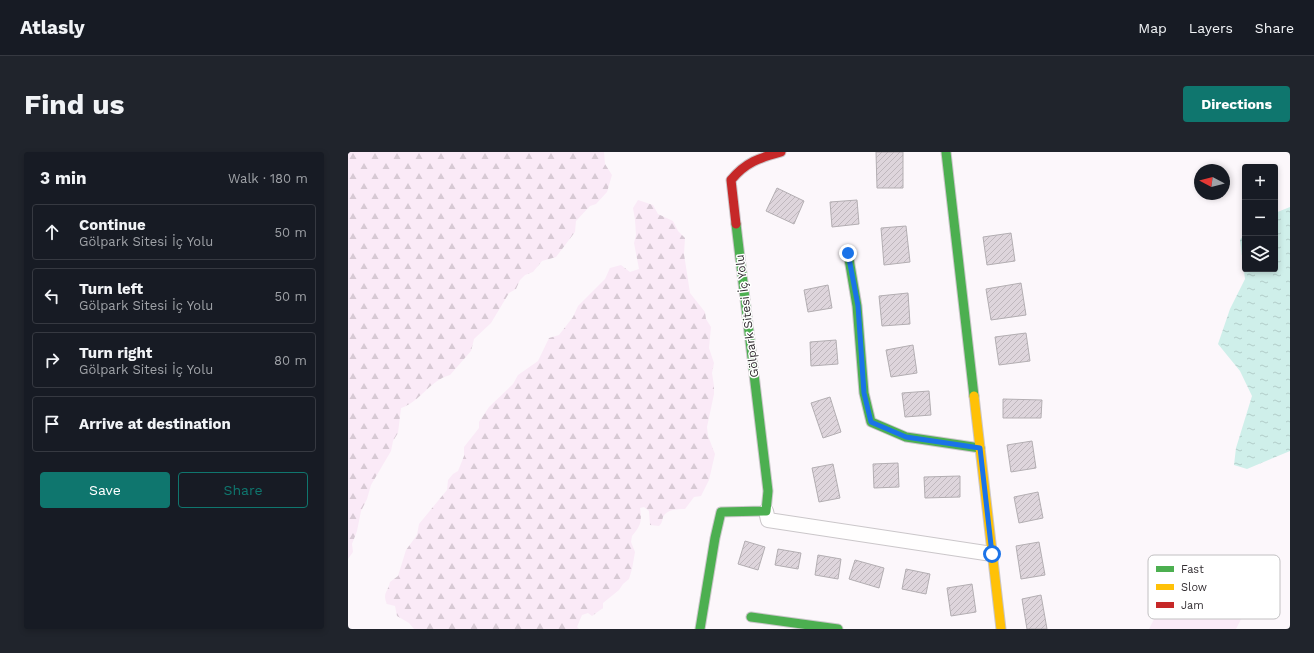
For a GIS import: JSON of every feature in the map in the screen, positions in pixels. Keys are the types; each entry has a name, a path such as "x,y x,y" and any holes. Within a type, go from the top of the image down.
{"street":[{"name":"Gölpark Sitesi İç Yolu","path":"766,511 768,491 731,180 738,171 751,161 781,152"},
{"path":"946,152 1001,629"},
{"path":"848,253 858,306 864,393 871,422 906,437 980,448"},
{"path":"700,629 715,538 721,512 766,511 768,520 992,554"},
{"path":"751,617 838,629"}],"green space":[{"path":"348,152 604,152 605,164 612,175 607,192 596,204 590,206 576,221 575,232 556,257 542,261 533,272 525,275 520,280 516,289 509,293 491,323 474,339 471,351 450,375 437,381 414,401 401,408 398,433 393,441 391,451 371,485 367,499 361,511 357,531 352,544 353,552 348,559"},
{"path":"638,200 653,205 658,214 673,221 678,231 685,238 684,254 690,293 705,312 706,319 711,327 709,348 714,363 712,373 714,394 707,427 708,436 715,454 709,480 701,496 694,497 685,509 676,509 667,512 659,526 650,525 649,511 644,507 640,508 640,523 632,536 631,542 635,552 629,579 619,590 603,603 603,608 592,616 588,613 582,615 577,627 579,629 414,629 409,623 397,616 395,606 387,604 385,597 390,582 398,576 406,550 417,535 419,524 447,490 448,480 458,471 464,456 464,447 479,428 479,422 489,407 513,384 518,375 538,361 549,338 559,335 573,317 578,306 605,279 610,268 621,265 630,272 639,269 634,243 636,235 633,208"},
{"path":"1154,619 1241,619 1236,629 1149,629"}],"water":[{"path":"1290,207 1290,451 1247,469 1234,465 1236,448 1252,396 1240,371 1218,344 1230,309 1245,279 1244,272 1278,272 1278,212"},
{"path":"1242,237 1242,256 1240,240"}],"building":[{"path":"876,152 903,152 903,188 877,188"},
{"path":"777,188 804,201 794,224 766,211"},
{"path":"857,200 859,224 832,227 830,202"},
{"path":"906,226 910,262 884,265 881,228"},
{"path":"1011,233 1015,261 987,265 983,237"},
{"path":"1021,283 1026,315 991,320 986,289"},
{"path":"828,285 832,308 808,312 804,290"},
{"path":"908,293 910,324 882,326 879,296"},
{"path":"1026,333 1030,361 999,365 995,337"},
{"path":"836,340 838,364 811,366 810,342"},
{"path":"913,345 917,373 891,377 886,350"},
{"path":"929,391 931,415 905,417 902,393"},
{"path":"830,397 841,432 823,438 811,403"},
{"path":"1003,399 1042,400 1041,418 1003,418"},
{"path":"1032,441 1036,468 1011,472 1007,445"},
{"path":"898,463 899,487 874,488 873,464"},
{"path":"833,464 840,498 819,502 812,468"},
{"path":"960,476 960,497 925,498 924,477"},
{"path":"1038,492 1043,518 1019,523 1014,497"},
{"path":"745,541 765,547 758,570 738,564"},
{"path":"1039,542 1045,575 1021,579 1016,546"},
{"path":"778,549 801,553 798,569 775,565"},
{"path":"818,555 841,559 838,579 815,575"},
{"path":"855,560 884,568 879,588 849,579"},
{"path":"906,569 930,574 926,594 902,589"},
{"path":"972,584 976,612 951,616 947,588"},
{"path":"1041,595 1047,629 1027,629 1022,599"}],"traffic: fast":[{"path":"946,152 974,396"},
{"path":"700,629 715,538 721,512 766,511 768,491 736,224"},
{"path":"848,253 857,306 864,393 871,422 906,437 980,448"},
{"path":"751,617 838,629"}],"traffic: slow":[{"path":"974,396 1001,629"}],"traffic: jam":[{"path":"736,224 731,180 742,169 753,162 766,156 781,152"}],"route":[{"path":"848,253 858,306 864,393 871,422 906,437 980,448 992,554"}]}
